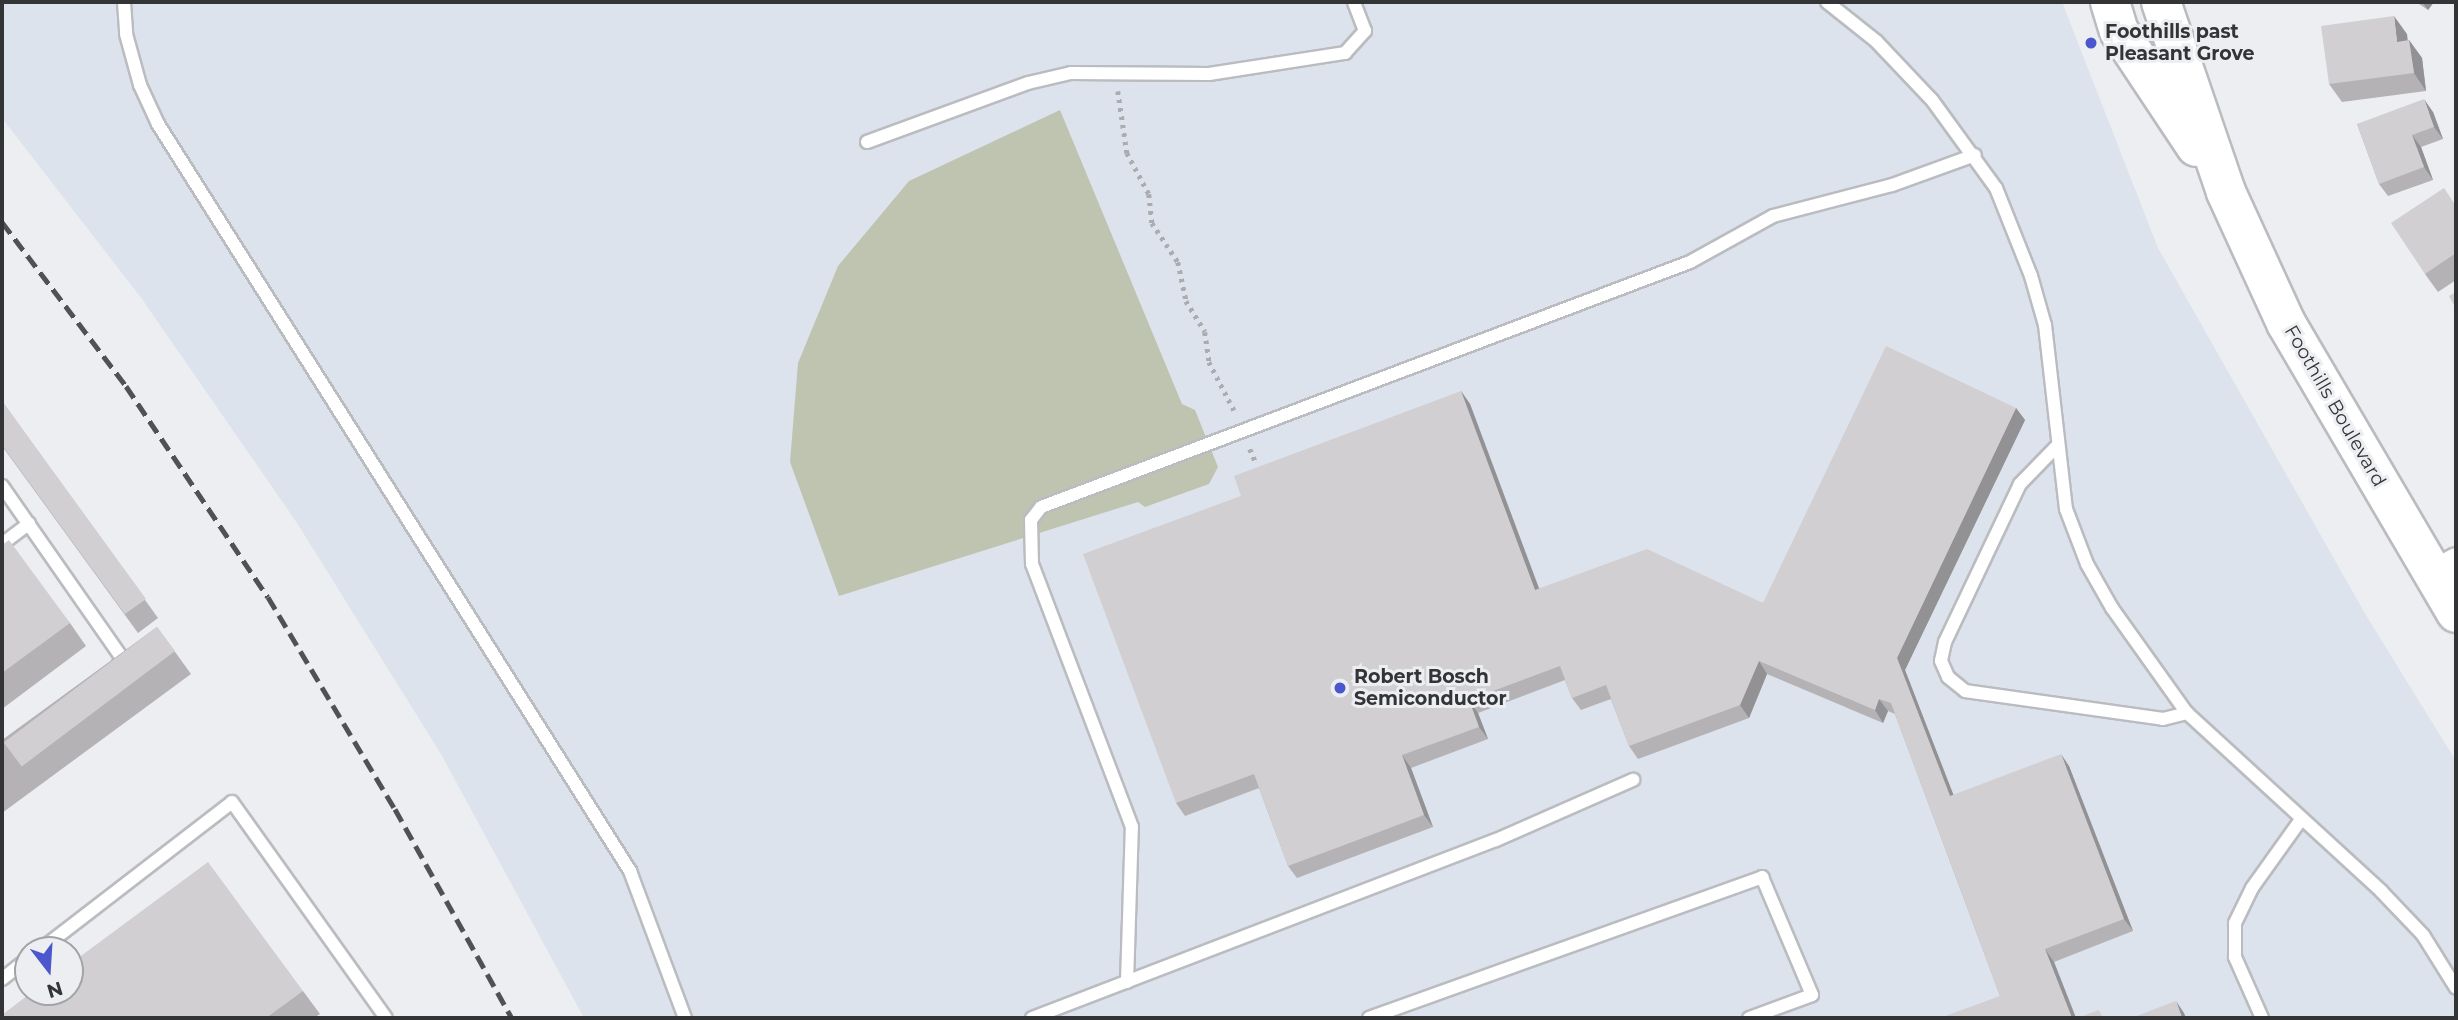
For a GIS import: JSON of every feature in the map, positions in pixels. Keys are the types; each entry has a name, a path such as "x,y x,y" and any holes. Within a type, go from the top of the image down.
{"main road":[{"name":"Foothills Boulevard","path":"2110,2 2119,31 2227,192"},
{"name":"Foothills Boulevard","path":"2161,2 2227,192 2286,323 2444,567 2456,613"}],"lane":[{"path":"124,2 126,34 140,85 158,124 630,871 685,1018"},
{"path":"867,142 1028,83 1071,73 1110,71 1209,74 1345,53 1365,31 1354,2"},
{"path":"1827,2 1876,41 1932,100 1975,155 1996,188 2045,325 2054,377 2056,447 2066,509 2088,564 2112,608 2187,713 2423,934 2456,988"},
{"path":"1127,982 1132,827 1032,564 1031,520 1041,507 1690,262 1773,216 1892,185 1975,155"},
{"path":"2056,447 2020,484 1944,642 1941,660 1948,677 1965,691 2163,719 2187,713"},
{"path":"2,486 124,661 102,678"},
{"path":"2,544 29,524"},
{"path":"1032,1018 1496,840 1633,780"},
{"path":"58,936 232,802 386,1018"},
{"path":"2262,1018 2235,957 2235,923 2260,877 2300,821"},
{"path":"1369,1018 1762,877 1812,995 1749,1018"}],"path":[{"path":"1110,71 1126,119 1127,153 1149,194 1152,223 1178,262 1186,300 1205,332 1209,362 1230,398 1256,463"}],"shaded area":[{"name":"Robert Bosch Semiconductor","path":"2,2 2062,2 2158,248 2367,617 2456,761 2456,1018 584,1018 441,754 297,523 142,299 2,118"}],"green space":[{"path":"1060,110 1182,404 1195,410 1218,467 1209,484 1145,507 1138,502 839,596 790,462 798,363 838,266 909,181"}],"building":[{"path":"2394,16 2397,42 2409,40 2414,73 2329,84 2321,26"},
{"path":"2424,99 2434,127 2412,135 2424,167 2379,184 2357,124"},
{"path":"2444,188 2456,206 2456,253 2425,274 2391,223"},
{"path":"2456,292 2456,309 2449,296"},
{"name":"Robert Bosch Semiconductor","path":"1886,346 2016,408 1897,658 1950,796 2061,754 2124,919 2045,949 2072,1018 1940,1018 2000,996 1891,703 1879,699 1875,710 1759,661 1740,705 1629,746 1606,685 1572,698 1560,666 1469,700 1479,727 1402,755 1424,815 1288,866 1254,774 1176,803 1083,554 1241,496 1234,476 1461,391 1535,590 1647,549 1763,603"},
{"path":"2,401 146,599 125,614 2,445"},
{"path":"9,540 70,623 2,673 2,545"},
{"path":"157,627 175,651 22,767 4,743"},
{"path":"208,862 303,991 266,1018 2,1018 2,1015 14,1006 84,1006 84,954"},
{"path":"2176,1001 2182,1018 2131,1018"},
{"path":"2099,1010 2103,1018 2077,1018"}],"railway":[{"path":"2,222 126,386 268,597 395,809 512,1018"}],"place":[{"name":"Foothills past Pleasant Grove","path":"2091,43"},
{"name":"Robert Bosch Semiconductor","path":"1340,688"}]}
